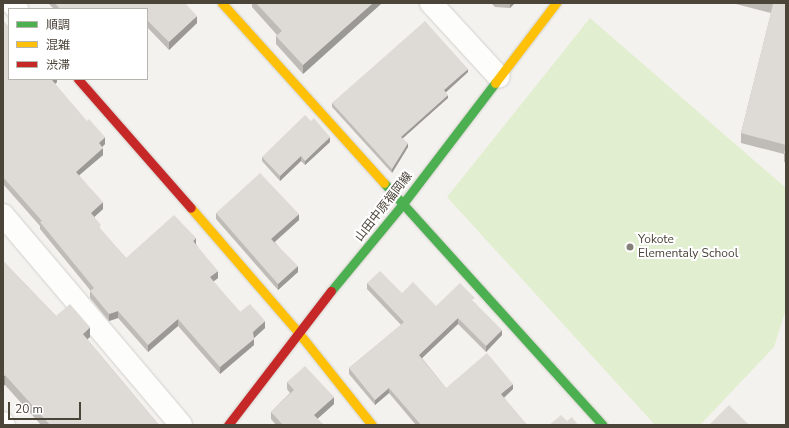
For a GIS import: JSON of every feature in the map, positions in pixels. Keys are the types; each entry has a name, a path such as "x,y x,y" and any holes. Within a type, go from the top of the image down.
{"street":[{"path":"222,3 402,205 603,425"},
{"path":"431,3 499,77"},
{"name":"山田中原福岡線","path":"228,425 298,332 402,205 556,3"},
{"path":"79,80 298,332 372,425"},
{"path":"3,215 181,425"}],"green space":[{"name":"Yokote Elementaly School","path":"590,18 786,188 786,309 774,347 700,425 655,425 447,197"}],"building":[{"path":"55,3 185,3 197,16 169,42 148,21 148,8 59,8"},
{"path":"256,3 373,3 303,65 276,36 282,31"},
{"path":"769,3 786,3 786,145 741,133 773,4"},
{"path":"3,20 8,26 8,80 52,80 87,121 89,119 105,137 99,143 103,148 76,172 103,202 91,213 101,225 99,227 126,258 174,215 196,238 193,241 218,271 210,277 240,312 250,304 265,321 253,332 254,339 220,367 178,319 148,345 118,311 109,314 90,291 94,288 40,222 42,221 3,177"},
{"path":"425,21 468,69 444,90 448,95 401,137 408,143 392,169 332,103"},
{"path":"305,115 311,121 314,118 330,137 305,161 301,156 280,176 262,157"},
{"path":"260,173 299,214 271,239 298,266 278,284 216,213"},
{"path":"3,261 56,316 70,304 90,327 83,334 159,425 50,425 5,375 3,377"},
{"path":"380,271 402,293 413,282 436,306 460,283 475,298 472,300 502,330 486,346 458,318 419,355 446,388 487,353 513,384 501,394 527,425 421,425 389,388 375,400 349,368 404,322 367,283"},
{"path":"305,366 334,397 314,415 324,425 283,425 271,412 294,390 287,382"},
{"path":"729,405 749,425 709,425"},
{"path":"561,415 567,421 572,417 578,425 549,425"}],"traffic: fast":[{"path":"331,291 402,205 495,83"},
{"path":"384,183 603,425"}],"traffic: slow":[{"path":"222,3 384,183"},
{"path":"495,83 556,3"},
{"path":"191,208 298,332 372,425"}],"traffic: jam":[{"path":"79,80 191,208"},
{"path":"228,425 331,291"}],"place":[{"name":"Yokote Elementaly School","path":"630,247"}]}
